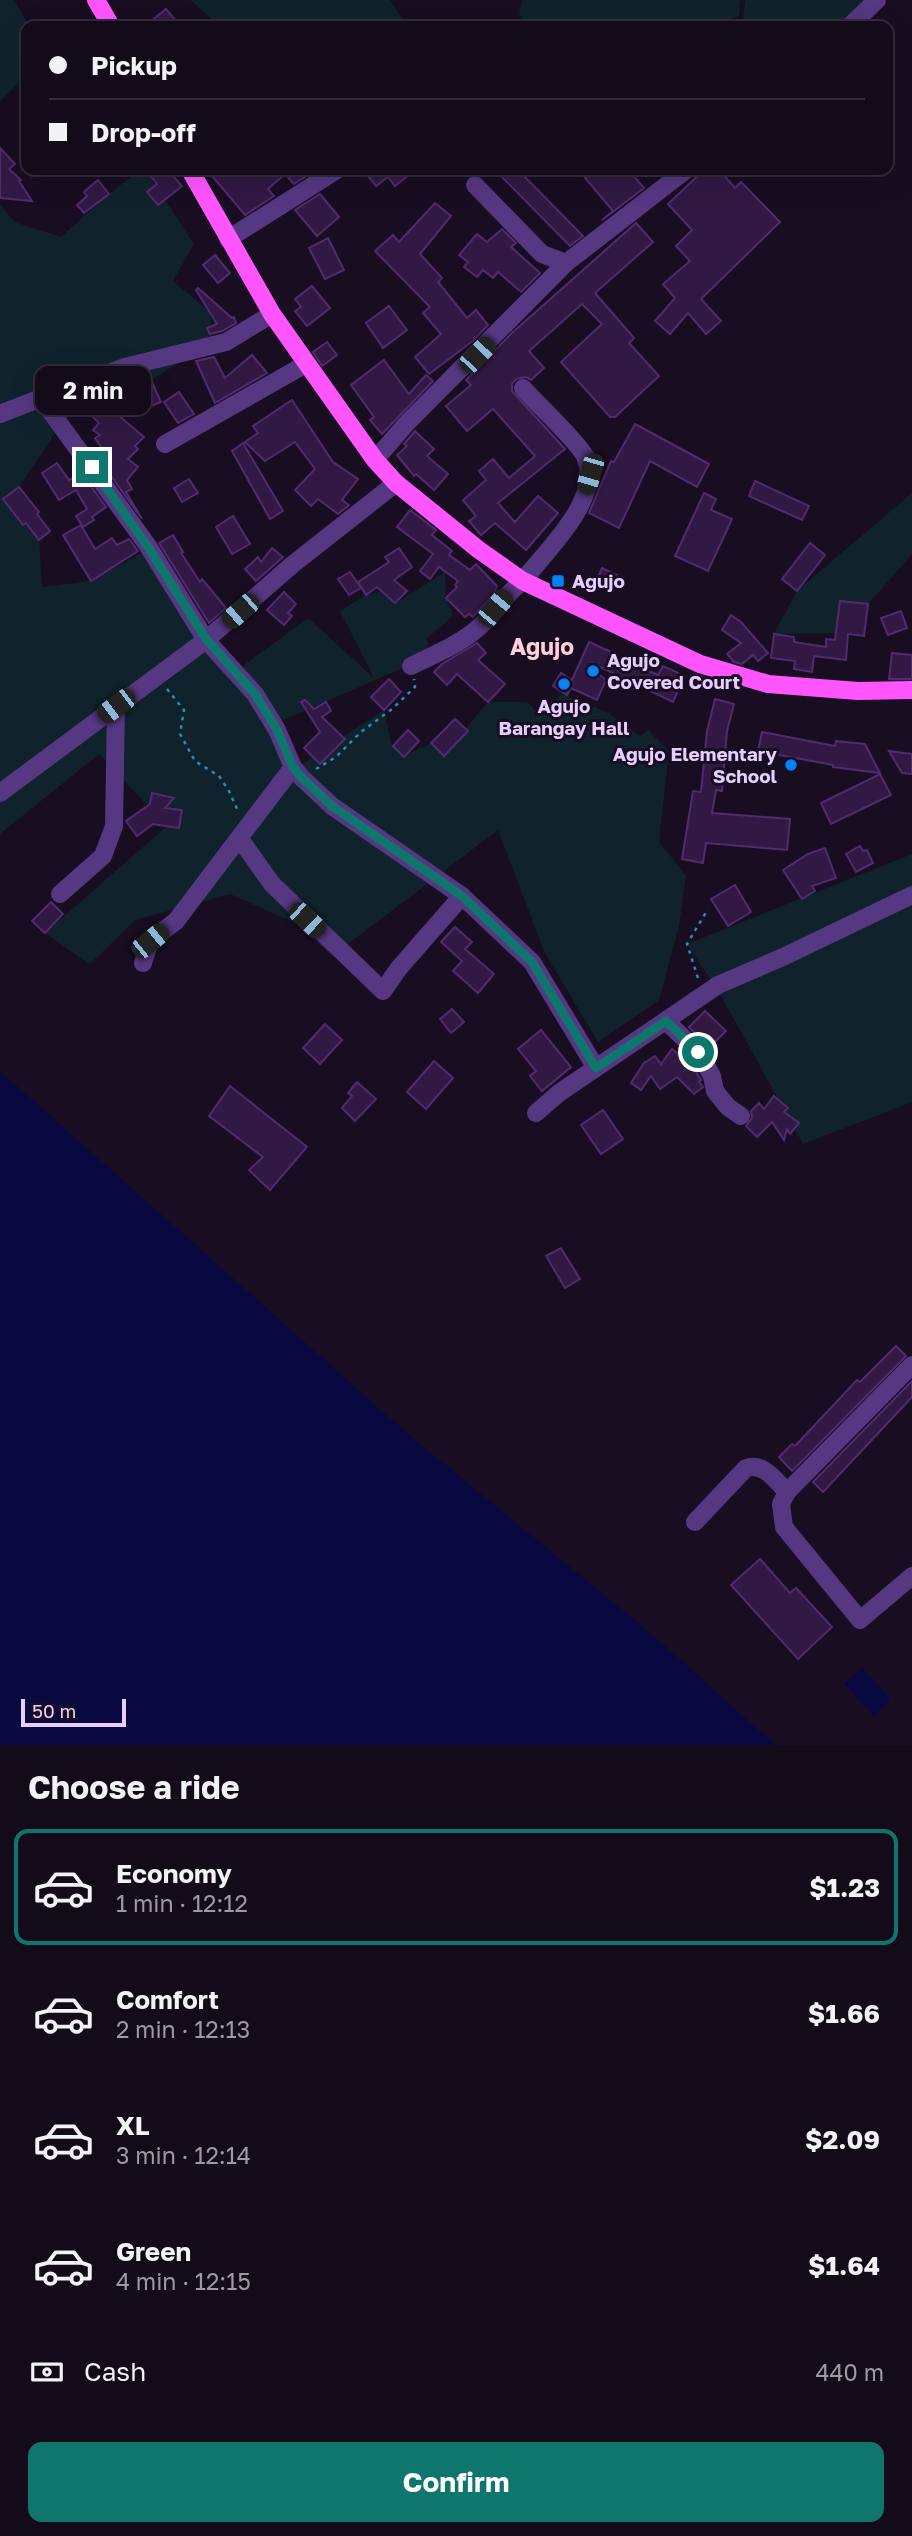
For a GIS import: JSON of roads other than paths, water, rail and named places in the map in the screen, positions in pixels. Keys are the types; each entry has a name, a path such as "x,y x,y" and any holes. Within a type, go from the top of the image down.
{"main road":[{"path":"96,0 108,21"},
{"path":"193,175 272,314 375,460 397,483 479,550 523,581 700,664 768,684 858,691 912,690"}],"street":[{"path":"855,21 877,0"},
{"path":"228,239 329,175"},
{"path":"375,460 406,424 566,263 675,175"},
{"path":"475,185 542,254 566,263"},
{"path":"0,414 125,367 226,342 272,314"},
{"path":"165,444 306,364"},
{"path":"411,666 479,628 511,589 523,581 579,511 590,474 584,454 523,388"},
{"path":"41,398 148,547 206,639 255,694 277,730 297,772 332,806 462,896 532,962 596,1068"},
{"path":"0,793 157,678 292,565 397,483"},
{"path":"60,894 103,856 114,826 116,706"},
{"path":"143,962 150,941 176,921 243,834 297,772"},
{"path":"243,834 272,884 383,991 399,968 462,896"},
{"path":"536,1113 559,1093 718,985 912,895"},
{"path":"666,1021 698,1052 712,1076 715,1091 728,1107 741,1116"},
{"path":"912,1365 787,1492 781,1504 784,1527 860,1620 912,1576"},
{"path":"695,1522 746,1468 752,1466 763,1469 787,1492"}],"place":[{"name":"Agujo","path":"558,581"},
{"name":"Agujo Covered Court","path":"593,671"},
{"name":"Agujo Barangay Hall","path":"564,684"},
{"name":"Agujo Elementary School","path":"791,765"}],"district":[{"name":"Agujo","path":"542,647"}]}
